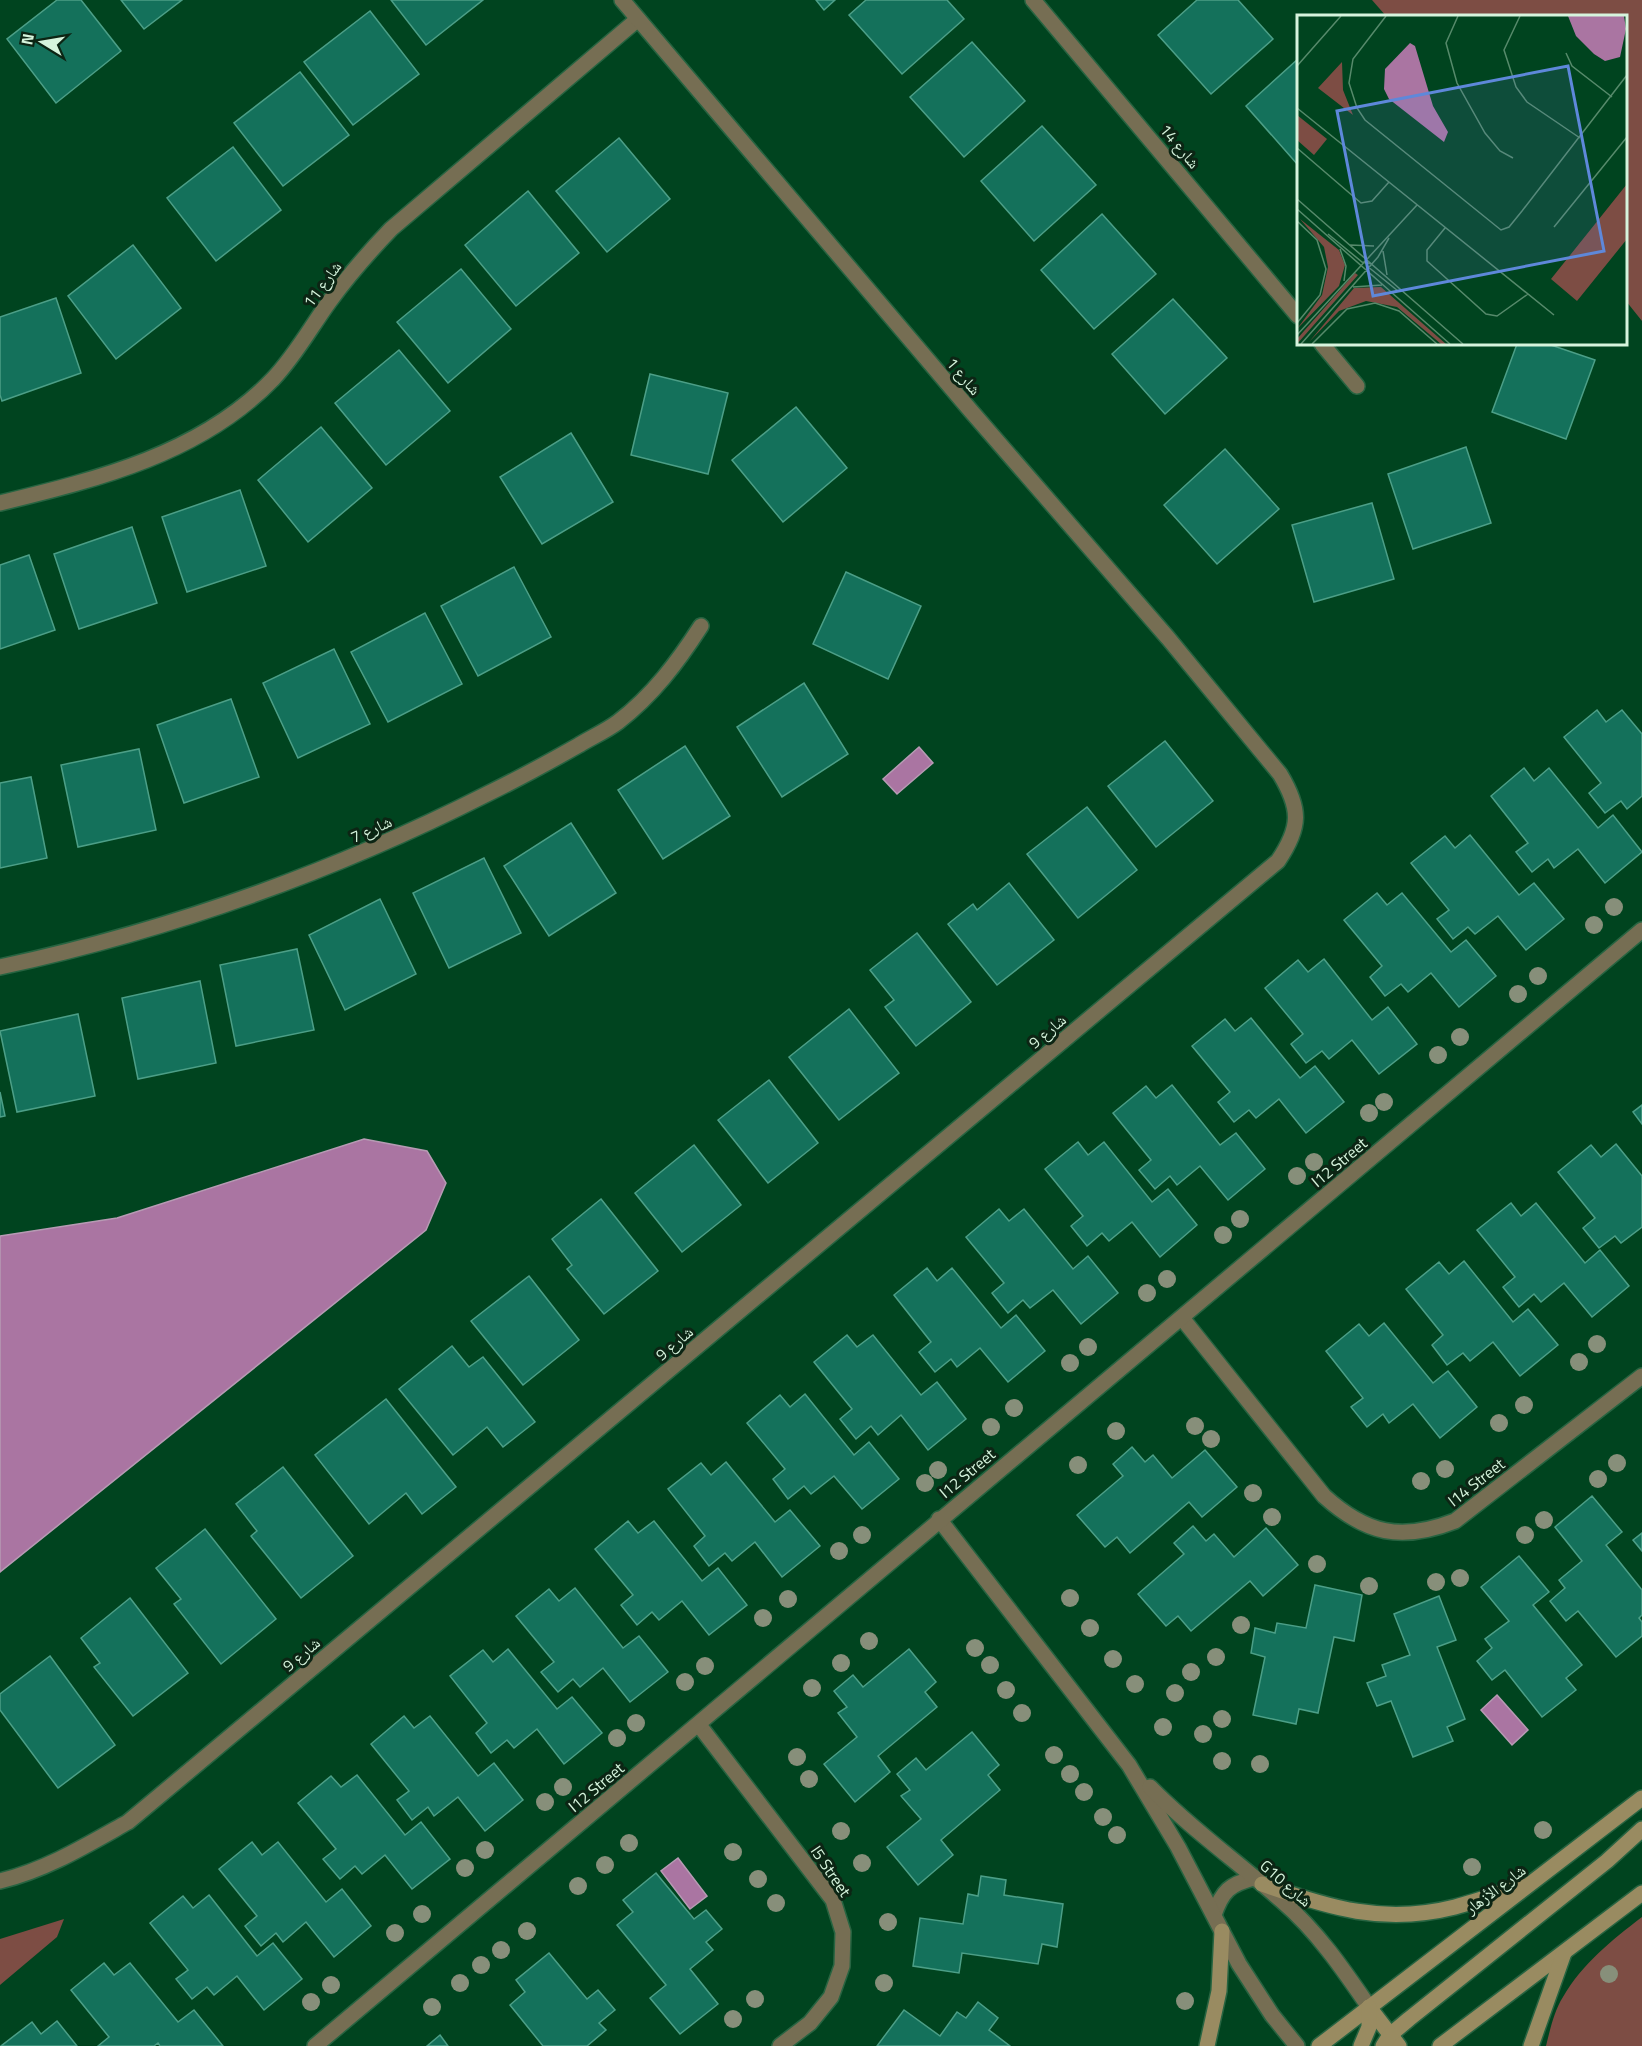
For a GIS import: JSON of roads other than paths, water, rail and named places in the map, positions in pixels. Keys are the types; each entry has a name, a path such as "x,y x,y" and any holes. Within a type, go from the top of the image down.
{"street":[{"name":"شارع 1","path":"622,0 971,411 1168,638 1280,774"},
{"name":"شارع 14","path":"1034,0 1297,314"},
{"name":"شارع 11","path":"0,504 92,480 172,450 208,432 242,408 274,378 302,343 329,302 391,229 638,19"},
{"path":"1323,345 1358,386"},
{"name":"شارع 7","path":"0,967 156,928 252,897 346,860 438,819 529,774 616,723 649,695 677,663 701,626"},
{"name":"شارع 9","path":"0,1881 14,1878 71,1854 128,1822 1278,861 1291,842 1296,818 1291,793 1280,774"},
{"name":"I12 Street","path":"315,2046 1642,930"},
{"name":"I14 Street","path":"1182,1318 1324,1496 1342,1512 1363,1524 1385,1531 1409,1533 1432,1530 1455,1521 1642,1376"},
{"name":"G10 شارع","path":"939,1519 1129,1765 1172,1836 1245,1973 1272,2015 1296,2046"},
{"name":"I5 Street","path":"699,1725 833,1900 843,1932 842,1966 831,1997 810,2023 780,2046"},
{"name":"G10 شارع","path":"1129,1765 1193,1828 1289,1908 1320,1940 1369,2007 1391,2042"},
{"name":"شارع الأزهار","path":"1319,2046 1642,1798"},
{"path":"1391,2042 1642,1829"},
{"path":"1214,1915 1227,1889 1240,1882 1258,1881 1320,1904 1379,1914 1421,1913 1454,1907 1533,1883"},
{"path":"1440,2046 1642,1893"},
{"path":"1207,2046 1219,1991 1222,1931"},
{"path":"1531,2046 1564,1953"},
{"path":"1361,2046 1369,2027 1369,2007"}]}
